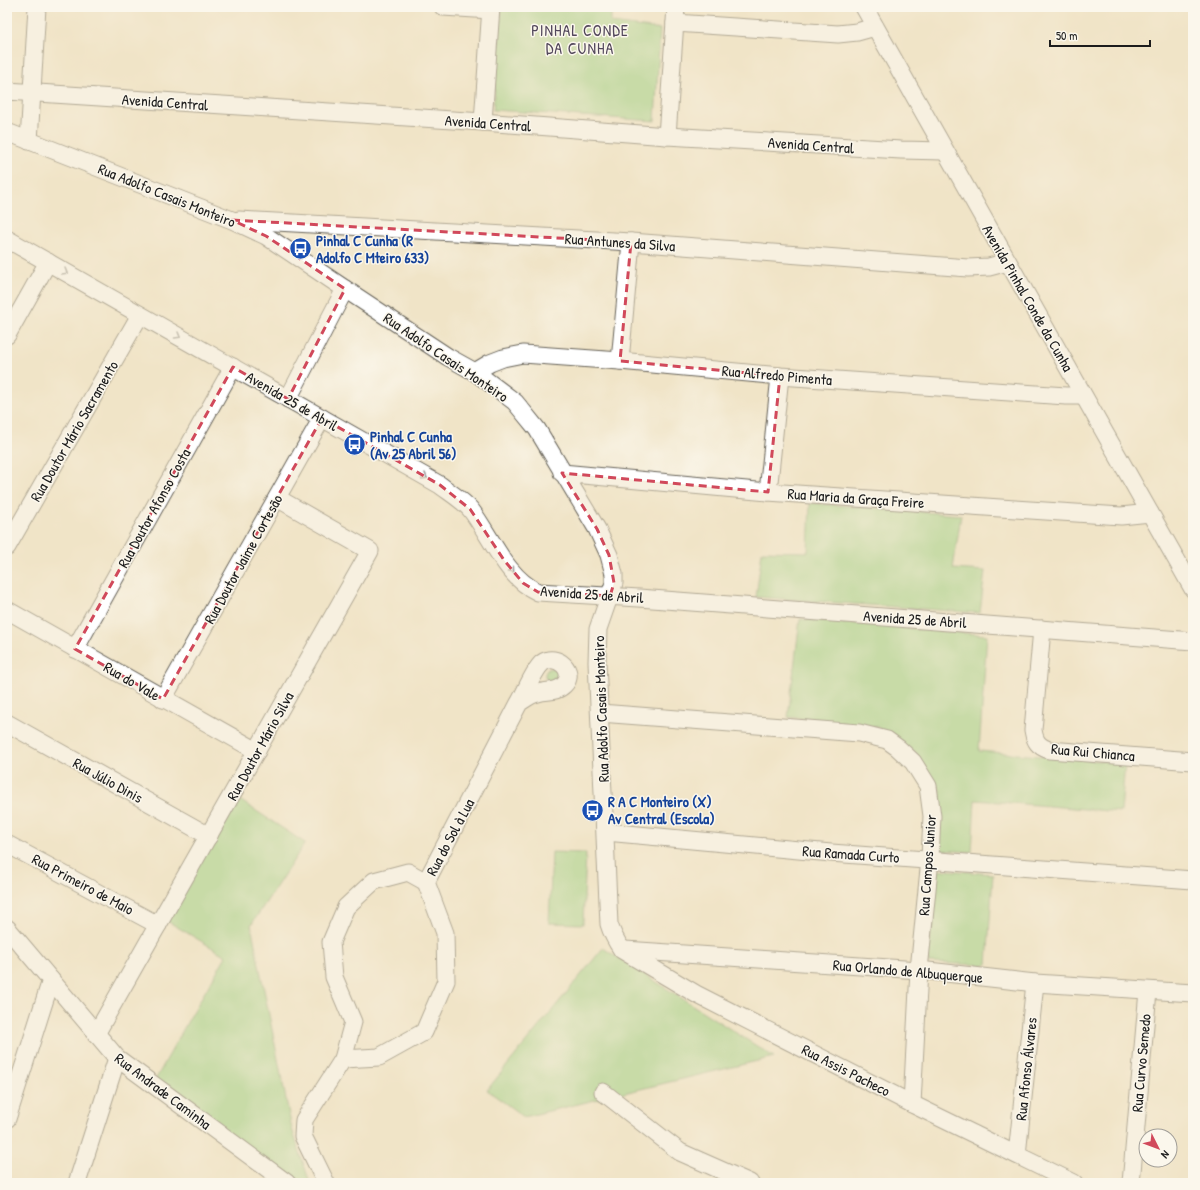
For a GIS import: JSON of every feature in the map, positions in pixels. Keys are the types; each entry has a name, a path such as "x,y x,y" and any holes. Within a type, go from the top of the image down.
{"street":[{"path":"29,141 37,7"},
{"path":"443,7 491,9 483,122"},
{"name":"Avenida Pinhal Conde da Cunha","path":"864,7 944,151 1193,589"},
{"path":"668,136 675,15 838,34 857,32 875,27"},
{"name":"Avenida Central","path":"7,91 483,122 668,136 901,150 944,151"},
{"name":"Rua Adolfo Casais Monteiro","path":"7,132 232,220 266,236 448,357 475,372 515,402 537,429 562,473 597,529 609,555 614,574 614,583 598,629 597,662 606,832 609,924 612,934 622,950"},
{"name":"Rua Antunes da Silva","path":"232,220 631,242 968,268 989,267 1008,262"},
{"name":"Avenida 25 de Abril","path":"7,239 440,485 470,509 504,560 523,583 530,589 538,592 610,596 1193,640"},
{"path":"620,360 631,242"},
{"path":"7,335 48,262"},
{"path":"288,399 345,289"},
{"name":"Rua Doutor Mário Sacramento","path":"7,547 140,315"},
{"name":"Rua Alfredo Pimenta","path":"475,372 490,363 503,358 523,354 620,360 780,376 1084,396"},
{"name":"Rua Doutor Afonso Costa","path":"75,649 233,367"},
{"path":"768,492 780,376"},
{"name":"Rua Doutor Jaime Cortesão","path":"163,699 322,418"},
{"name":"Rua Maria da Graça Freire","path":"562,473 768,492 1121,516 1150,512"},
{"name":"Rua Doutor Mário Silva","path":"96,1034 370,551 277,498"},
{"name":"Rua do Vale","path":"7,610 257,751"},
{"name":"Rua Rui Chianca","path":"1042,629 1033,730 1034,739 1040,746 1049,750 1193,761"},
{"name":"Rua do Sol à Lua","path":"343,1059 379,1057 424,1032 446,981 445,933 426,882 519,704"},
{"name":"Rua Campos Junior","path":"600,713 860,733 887,740 913,762 928,786 932,816 930,860 919,970 912,1104"},
{"name":"Rua Júlio Dinis","path":"7,723 209,836"},
{"name":"Rua Ramada Curto","path":"606,832 831,853 1193,880"},
{"name":"Rua Primeiro de Maio","path":"7,844 158,925"},
{"path":"326,1183 323,1180 303,1136 304,1120 343,1059 353,1022 334,977 331,942 346,907 374,881 408,872 426,882"},
{"name":"Rua Andrade Caminha","path":"7,928 116,1058 287,1183"},
{"name":"Rua Orlando de Albuquerque","path":"622,950 919,970 1035,983 1193,993"},
{"name":"Rua Assis Pacheco","path":"622,950 696,994 912,1104 1074,1183"},
{"path":"7,1119 51,980"},
{"name":"Rua Afonso Álvares","path":"1017,1155 1035,983"},
{"name":"Rua Curvo Semedo","path":"1131,1183 1148,991"},
{"path":"77,1183 116,1058"},
{"path":"602,1092 680,1152 750,1183"}],"highlighted area":[{"path":"232,220 631,242 620,361 780,376 768,492 562,473 597,529 609,555 614,583 610,596 538,592 523,583 504,560 470,509 440,485 322,418 163,699 75,649 233,367 288,399 345,289 266,236"}],"green space":[{"path":"502,7 611,7 611,23 660,29 655,121 493,110"},
{"path":"810,503 961,515 953,569 985,571 980,613 756,597 762,551 808,552"},
{"path":"800,619 987,635 979,751 1125,763 1121,812 975,800 972,852 939,850 940,790 916,753 877,727 788,717"},
{"path":"549,668 555,668 559,672 559,678 555,682 549,682 545,678 545,672"},
{"path":"232,795 305,843 251,925 292,1129 310,1183 287,1183 153,1084 226,956 162,918"},
{"path":"552,852 586,853 583,924 549,923"},
{"path":"935,869 993,874 987,965 928,963"},
{"path":"603,948 774,1057 524,1117 487,1090"}],"place":[{"name":"Pinhal C Cunha (R Adolfo C Mteiro 633)","path":"300,249"},
{"name":"Pinhal C Cunha (Av 25 Abril 56)","path":"354,445"},
{"name":"R A C Monteiro (X) Av Central (Escola)","path":"593,810"}],"district":[{"name":"PINHAL CONDE DA CUNHA","path":"580,39"}]}
